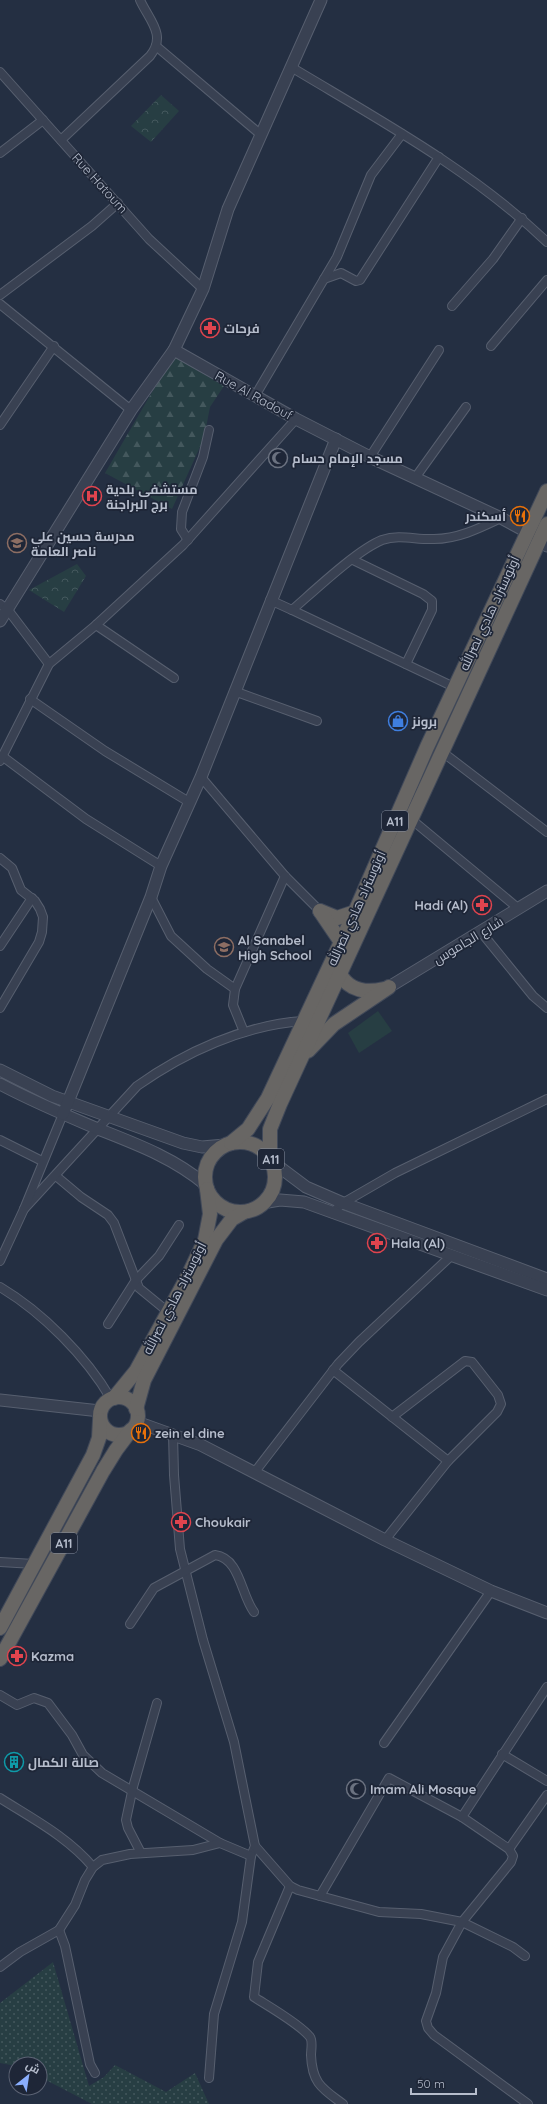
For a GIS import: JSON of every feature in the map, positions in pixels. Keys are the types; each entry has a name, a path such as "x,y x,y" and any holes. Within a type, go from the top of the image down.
{"highway":[{"name":"أوتوستراد هادي نصرالله","path":"0,1659 103,1471 135,1421 144,1380 216,1240 232,1219 244,1212 255,1209 269,1197 274,1186 276,1174 272,1161 269,1136 271,1125 538,539 547,491"},
{"name":"أوتوستراد هادي نصرالله","path":"112,1398 136,1371 167,1311 189,1274 207,1234 210,1214 205,1173 208,1162 215,1152 248,1129 260,1113 355,912 454,687 547,524"},
{"path":"320,911 337,918 355,912"},
{"path":"320,911 341,942"},
{"path":"340,974 347,984 358,990 374,991 389,988"},
{"path":"298,1064 334,1024 389,988"},
{"name":"A11","path":"228,1144 242,1142 253,1144 263,1150 272,1161"},
{"path":"207,1187 214,1200 225,1208 244,1212"},
{"path":"100,1416 105,1429 113,1434 123,1435 135,1421 133,1404 126,1398 112,1398"},
{"name":"A11","path":"0,1628 93,1455 99,1438 100,1416 104,1404 112,1398"}],"street":[{"path":"61,140 150,56 156,46 155,28 140,0"},
{"path":"0,621 4,607 131,410 174,350 203,289 228,209 320,0"},
{"path":"156,46 260,134"},
{"path":"291,67 439,157 498,198 547,242"},
{"name":"Rue Hatoum","path":"0,72 149,239 203,289"},
{"path":"0,153 43,120"},
{"path":"255,396 337,257 371,175 402,134"},
{"path":"324,279 341,273 356,281 360,280 439,157"},
{"path":"0,295 92,226 118,203"},
{"path":"452,306 493,259 522,218"},
{"path":"491,346 547,280"},
{"path":"0,304 54,346 131,410"},
{"path":"0,425 54,346"},
{"name":"Rue Al Radouf","path":"174,350 296,419 370,457 501,518 538,539"},
{"path":"370,457 438,350"},
{"path":"415,478 466,407"},
{"path":"161,866 86,819 1,759 49,664 96,625 188,540 296,419"},
{"path":"188,540 181,529 180,521 203,457 210,430"},
{"path":"0,1261 4,1241 24,1209 42,1161 63,1114 151,897 161,866 201,777 270,600 336,439"},
{"path":"292,610 352,560 372,545 382,540 404,537 434,540 448,538 477,529 501,518"},
{"path":"352,560 432,600 432,610 406,664"},
{"path":"270,600 454,687"},
{"path":"4,607 49,664"},
{"path":"96,625 174,678"},
{"path":"234,692 316,721"},
{"path":"30,699 111,755 189,802"},
{"path":"441,751 547,832"},
{"path":"201,777 285,876 320,911"},
{"path":"411,820 519,908"},
{"path":"0,858 12,868 16,875 16,882 20,890 32,898 38,905 43,917 42,932 39,942 0,1008"},
{"path":"244,1032 233,1006 235,989 285,876"},
{"name":"شارع الجاموس","path":"389,988 547,891"},
{"path":"151,897 171,936 207,969 235,989"},
{"path":"0,946 32,898"},
{"path":"481,932 533,996 547,1008"},
{"path":"24,1209 56,1176 137,1086 152,1076 204,1048 244,1032 277,1024 303,1021"},
{"path":"0,1070 34,1087 68,1101 183,1143 202,1147 228,1144"},
{"path":"0,1084 63,1114 165,1157 194,1175 207,1187"},
{"path":"332,1213 343,1203 438,1151 547,1099"},
{"path":"0,1140 42,1161"},
{"path":"272,1161 303,1185 343,1203 547,1279"},
{"path":"56,1176 81,1197 108,1215 114,1223 139,1288 167,1311"},
{"path":"262,1203 280,1200 295,1201 452,1255 547,1290"},
{"path":"108,1324 136,1280 159,1256 179,1225"},
{"path":"254,1473 333,1370 359,1342 452,1255"},
{"path":"0,1288 19,1299 44,1319 78,1355 112,1398"},
{"path":"385,1540 448,1461 497,1412 501,1404 498,1395 472,1362 465,1361 392,1417"},
{"path":"333,1370 448,1461"},
{"path":"0,1400 100,1416"},
{"path":"135,1421 174,1434 200,1445 385,1540 491,1591 547,1613"},
{"path":"174,1434 174,1475 178,1529 185,1571 203,1640 234,1742 255,1846 290,1886 298,1890 379,1912 420,1914 462,1922 513,1947 525,1956"},
{"path":"130,1624 154,1588 215,1555 224,1556 231,1563 237,1574 246,1599 254,1612"},
{"path":"0,1562 34,1564"},
{"path":"384,1743 491,1591"},
{"path":"462,1817 547,1687"},
{"path":"0,1695 16,1705 34,1698 48,1703 72,1735 87,1760 102,1773 220,1844 251,1856"},
{"path":"141,1853 126,1823 132,1792 157,1704"},
{"path":"502,1754 547,1781"},
{"path":"320,1896 389,1778 462,1817 509,1849 513,1856 511,1862 462,1922 443,1958 436,1993 426,2021 428,2028 434,2035 523,2102"},
{"path":"509,1849 547,1795"},
{"path":"0,1798 55,1832 81,1852 93,1867"},
{"path":"0,1967 20,1952 58,1930 74,1905 85,1880 93,1867 110,1858 141,1853 193,1850 220,1844"},
{"path":"209,2078 214,2014 242,1922 251,1856 255,1846"},
{"path":"290,1886 258,1962 254,1997 292,2022 309,2036 316,2078 323,2090 343,2104"},
{"path":"58,1930 65,1946 90,2064 95,2073"}],"green space":[{"path":"161,95 179,111 151,142 131,126"},
{"path":"173,356 224,386 210,407 204,438 172,509 105,473"},
{"path":"77,564 86,576 64,612 29,590"},
{"path":"378,1011 392,1031 359,1053 348,1033"},
{"path":"53,1962 89,2086 104,2077 115,2065 166,2092 195,2073 209,2104 92,2104 48,2081 48,2056 8,2056 8,2064 0,2063 0,2003"}],"place":[{"name":"فرحات","path":"210,328"},
{"name":"مسجد الإمام حسام","path":"278,458"},
{"name":"مستشفی بلدیة برج البراجنة","path":"92,496"},
{"name":"أسكندر","path":"520,516"},
{"name":"مدرسة حسين علي ناصر العامة","path":"17,543"},
{"name":"برونز","path":"398,721"},
{"name":"Hadi (Al)","path":"482,905"},
{"name":"Al Sanabel High School","path":"224,947"},
{"name":"Hala (Al)","path":"377,1243"},
{"name":"zein el dine","path":"141,1433"},
{"name":"Choukair","path":"181,1522"},
{"name":"Kazma","path":"17,1656"},
{"name":"صالة الكمال","path":"14,1762"},
{"name":"Imam Ali Mosque","path":"356,1789"}]}
